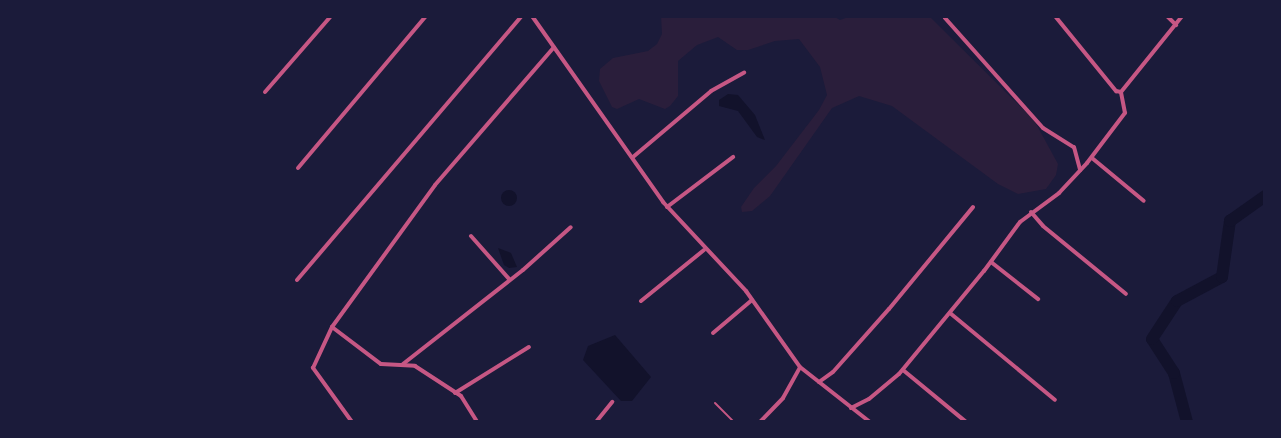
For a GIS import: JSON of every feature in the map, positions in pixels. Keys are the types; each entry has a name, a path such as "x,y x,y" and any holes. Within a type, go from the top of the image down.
{"street":[{"path":"265,92 331,16"},
{"path":"298,168 426,16"},
{"path":"297,280 522,16"},
{"path":"532,16 667,207 704,250 752,300 800,367 870,422"},
{"path":"1056,16 1116,91 1121,92"},
{"path":"1167,16 1176,25"},
{"path":"1121,92 1182,16"},
{"path":"945,18 1043,128 1074,147 1080,170"},
{"path":"352,422 313,368 332,327 434,185 554,47"},
{"path":"633,157 710,91 744,73"},
{"path":"851,408 880,391 902,370 1031,212 1059,193 1092,158 1125,113 1121,92"},
{"path":"667,207 733,157"},
{"path":"1092,158 1144,201"},
{"path":"818,382 833,372 889,309 973,207"},
{"path":"1031,212 1043,226 1126,294"},
{"path":"403,364 571,227"},
{"path":"471,236 509,279"},
{"path":"641,301 704,250"},
{"path":"991,262 1038,299"},
{"path":"713,333 752,300"},
{"path":"950,313 1055,400"},
{"path":"332,327 381,364 415,366 461,396 476,422"},
{"path":"455,393 530,347"},
{"path":"760,422 783,398 800,367"},
{"path":"902,370 966,422"},
{"path":"596,422 612,402"}],"lane":[{"path":"715,403 734,422"}],"shaded area":[{"path":"661,16 833,16 840,20 851,16 929,16 1034,120 1058,164 1056,175 1046,189 1018,194 998,184 892,106 859,96 832,108 770,196 752,211 742,212 741,207 754,188 776,166 819,110 827,95 820,67 799,39 775,41 748,50 737,50 718,37 697,45 678,61 678,96 670,106 665,109 639,99 617,109 612,107 599,81 600,69 613,58 648,51 657,44 662,34"},
{"path":"728,94 738,95 755,115 765,140 757,137 738,111 719,106 719,100"},
{"path":"509,190 515,192 517,198 515,204 509,206 503,204 501,198 503,192"},
{"path":"498,248 511,253 517,267 509,268 504,265"},
{"path":"615,335 651,377 632,401 621,401 583,360 588,346"}],"waterway":[{"path":"1187,422 1174,373 1152,339 1177,301 1222,277 1230,221 1265,196"}]}
